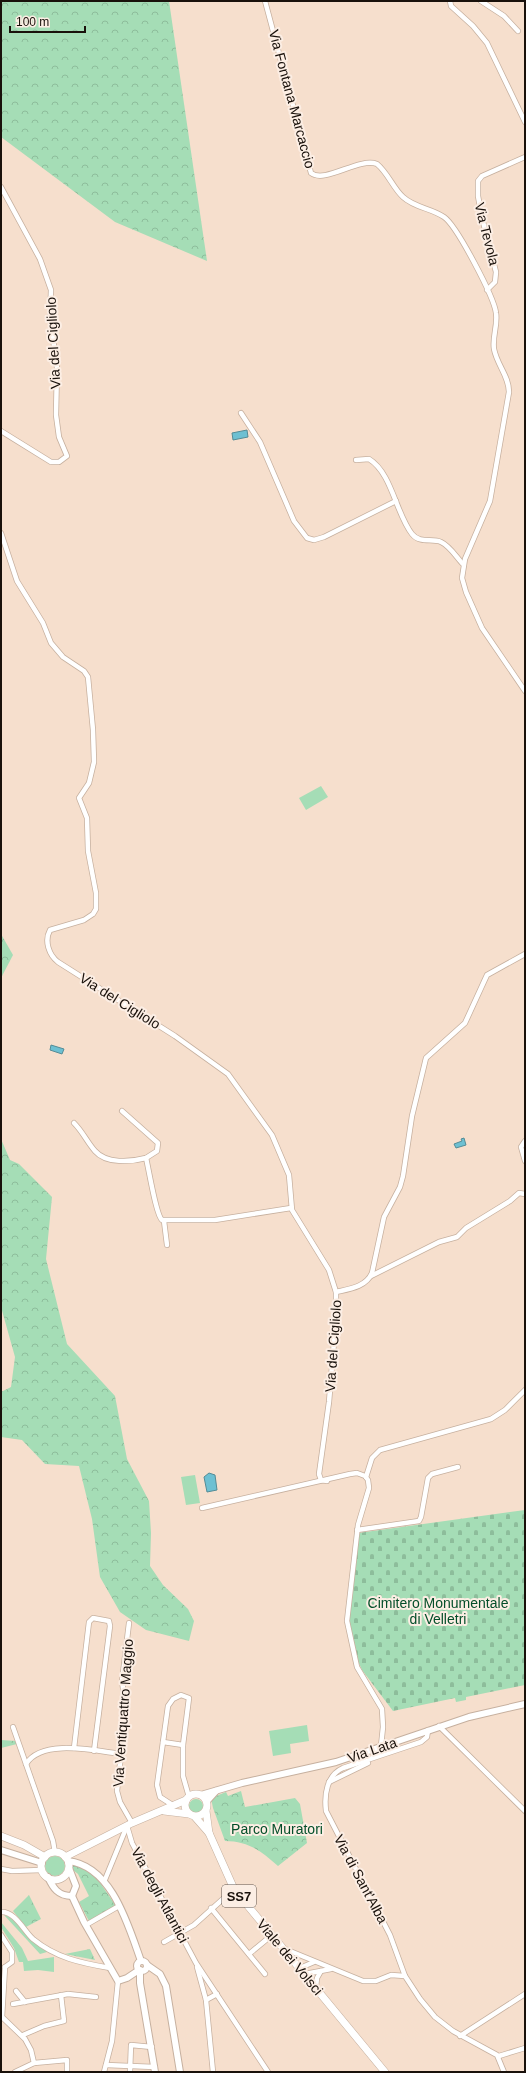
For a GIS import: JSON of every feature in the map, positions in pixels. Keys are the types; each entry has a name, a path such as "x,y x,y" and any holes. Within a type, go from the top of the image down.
{"main road":[{"path":"67,1862 130,1824 174,1806 193,1794 201,1795 206,1802 206,1811 201,1815 160,1812"},
{"path":"187,1799 185,1808 192,1815"},
{"name":"Viale dei Volsci","path":"206,1811 208,1833"},
{"name":"Viale dei Volsci","path":"192,1815 208,1833 234,1889 316,1987 384,2072"},
{"path":"1,1836 31,1849 43,1863 48,1877 60,1879 67,1873 67,1862"},
{"path":"43,1863 55,1852 67,1862"}],"street":[{"name":"Via Fontana Marcaccio","path":"265,1 311,173 319,176 367,162 377,164 405,198 417,206 440,214 450,221 464,242 487,290 496,313 494,350 507,380 509,392 490,501 463,564 463,586 478,620 495,648 525,690"},
{"path":"450,1 452,7 473,26 485,40 525,122"},
{"path":"481,1 504,16 518,31"},
{"name":"Via Tevola","path":"487,290 495,282 496,272 482,218 478,196 478,181 482,176 525,157"},
{"name":"Via del Cigliolo","path":"1,187 38,257 50,288 50,317 58,368 56,416 59,437 67,456 59,462 52,462 1,432"},
{"path":"241,412 260,442 294,521 307,538 314,540 324,537 396,501"},
{"path":"356,460 367,459 372,462 386,480 413,535 422,540 442,543 463,564"},
{"name":"Via del Cigliolo","path":"1,533 17,581 44,623 51,643 65,659 86,673 89,681 94,735 94,762 90,783 79,798 87,818 88,851 96,890 97,907 93,914 85,919 50,930 48,937 50,954 58,962 175,1036 230,1075 266,1124 279,1150 290,1178 292,1208 329,1270 336,1292 336,1318 329,1402 319,1474 321,1480 327,1481"},
{"path":"371,1276 384,1217 402,1180 412,1116 426,1058 465,1023 487,975 493,970 515,961 525,954"},
{"path":"74,1123 101,1156 121,1160 146,1158 157,1151 158,1143 122,1111"},
{"path":"525,1141 521,1147 525,1161"},
{"path":"146,1158 158,1216 164,1221 216,1220 292,1208"},
{"path":"336,1292 362,1284 371,1276 437,1243 457,1237 466,1228 510,1201 518,1194 525,1194"},
{"path":"164,1221 167,1245"},
{"path":"381,1746 383,1727 382,1709 357,1667 347,1621 357,1530 369,1492 369,1484 366,1476 372,1458 380,1450 491,1419 505,1410 525,1390"},
{"path":"357,1530 419,1521 428,1478 432,1474 458,1467"},
{"path":"202,1508 284,1488 327,1481 354,1473 366,1476"},
{"path":"74,1748 89,1622 93,1618 104,1618 109,1621 110,1626 94,1750"},
{"name":"Via Ventiquattro Maggio","path":"129,1623 122,1678 126,1707 118,1794 130,1824"},
{"path":"174,1806 162,1799 157,1789 162,1742 169,1703 178,1695 189,1697 183,1745 183,1776 187,1799"},
{"name":"Via Lata","path":"201,1795 261,1778 330,1763 439,1726 481,1714 525,1704"},
{"path":"439,1726 525,1811"},
{"path":"13,1727 53,1841 55,1852"},
{"name":"Via di Sant'Alba","path":"428,1730 427,1737 422,1741 338,1770 333,1774 329,1782 325,1799 327,1815 388,1929 405,1976 433,2015 460,2036 494,2052 498,2056"},
{"path":"162,1742 183,1745"},
{"path":"26,1764 36,1754 62,1748 94,1750 121,1754"},
{"path":"206,1802 217,1790"},
{"path":"104,1882 130,1824"},
{"name":"Via degli Atlantici","path":"130,1824 131,1840 196,1963"},
{"path":"1,1850 43,1863"},
{"path":"67,1862 89,1868 104,1882 119,1906 140,1961 137,1966 143,1969 154,1969 161,1975 167,1989 180,2072"},
{"path":"67,1862 76,1886 72,1896 86,1925 118,1981 113,2039 104,2072"},
{"path":"1,1869 12,1871 43,1863"},
{"path":"48,1877 55,1890 65,1895 72,1896"},
{"path":"164,1942 196,1924 211,1908 234,1889"},
{"path":"86,1925 119,1906"},
{"path":"211,1908 265,1974"},
{"path":"1,1912 10,1914 32,1938 62,1957 77,1962 110,1968"},
{"path":"1,1935 13,1956 12,1962 3,1967 4,1991 2,2014 4,2020 23,2035 30,2048 34,2063"},
{"path":"249,1954 272,1935"},
{"path":"284,1949 314,1962 366,1981 376,1980 391,1974 405,1976"},
{"path":"300,1968 314,1962"},
{"path":"196,1963 210,1981 268,2072"},
{"path":"196,1963 206,2000 213,2072"},
{"path":"118,1981 143,1969"},
{"path":"106,2065 130,2069 155,2069 140,1979 143,1969"},
{"path":"305,1974 332,1969"},
{"path":"316,1987 317,1978 321,1971"},
{"path":"202,1986 210,1981"},
{"path":"16,1991 25,2002"},
{"path":"13,2004 61,1995 77,1994 96,1996"},
{"path":"206,2000 217,1994"},
{"path":"460,2036 525,1994"},
{"path":"23,2035 44,2026 63,2022 64,2019 61,1995"},
{"path":"130,2069 130,2046 152,2047"},
{"path":"504,2072 498,2056 525,2048"},
{"path":"15,2072 34,2063 67,2060 67,2072"}],"green space":[{"path":"1,1 169,1 207,261 115,222 1,137"},
{"path":"321,786 328,797 306,810 299,798"},
{"path":"1,934 13,955 1,978"},
{"path":"1,1139 10,1160 19,1164 52,1197 46,1259 67,1344 115,1396 127,1459 149,1501 151,1533 150,1566 163,1585 188,1609 194,1621 189,1641 146,1630 120,1612 100,1577 92,1519 79,1466 45,1464 22,1440 1,1437 1,1392 11,1387 15,1357 1,1307"},
{"path":"195,1475 200,1503 186,1505 181,1477"},
{"name":"Cimitero Monumentale di Velletri","path":"525,1510 525,1685 466,1697 466,1700 456,1702 455,1698 393,1711 362,1670 357,1659 349,1619 358,1533"},
{"path":"307,1725 309,1741 290,1744 291,1753 273,1756 269,1731"},
{"path":"1,1740 16,1741 17,1744 1,1748"},
{"name":"Parco Muratori","path":"241,1791 245,1807 295,1798 300,1804 307,1843 278,1866 254,1848 233,1841 225,1841 211,1798 226,1792 228,1796"},
{"path":"196,1799 201,1801 203,1806 201,1811 196,1813 191,1811 189,1806 191,1801"},
{"path":"55,1856 62,1859 65,1866 62,1873 55,1876 48,1873 45,1866 48,1859"},
{"path":"73,1865 92,1871 116,1906 89,1921 79,1902 89,1896 78,1874 73,1870"},
{"path":"29,1895 41,1919 26,1927 13,1911"},
{"path":"4,1915 14,1920 29,1938 44,1948 47,1952 40,1954"},
{"path":"1,1922 22,1948 28,1961 54,1957 54,1972 38,1970 24,1971 23,1962 19,1962 14,1948 1,1927"},
{"path":"90,1949 95,1960 65,1954"}],"water":[{"path":"247,430 248,437 233,440 232,433"},
{"path":"51,1045 64,1049 62,1054 50,1050"},
{"path":"464,1138 466,1145 456,1148 454,1144 462,1141 461,1139"},
{"path":"209,1473 215,1475 217,1490 207,1492 204,1477"}]}
